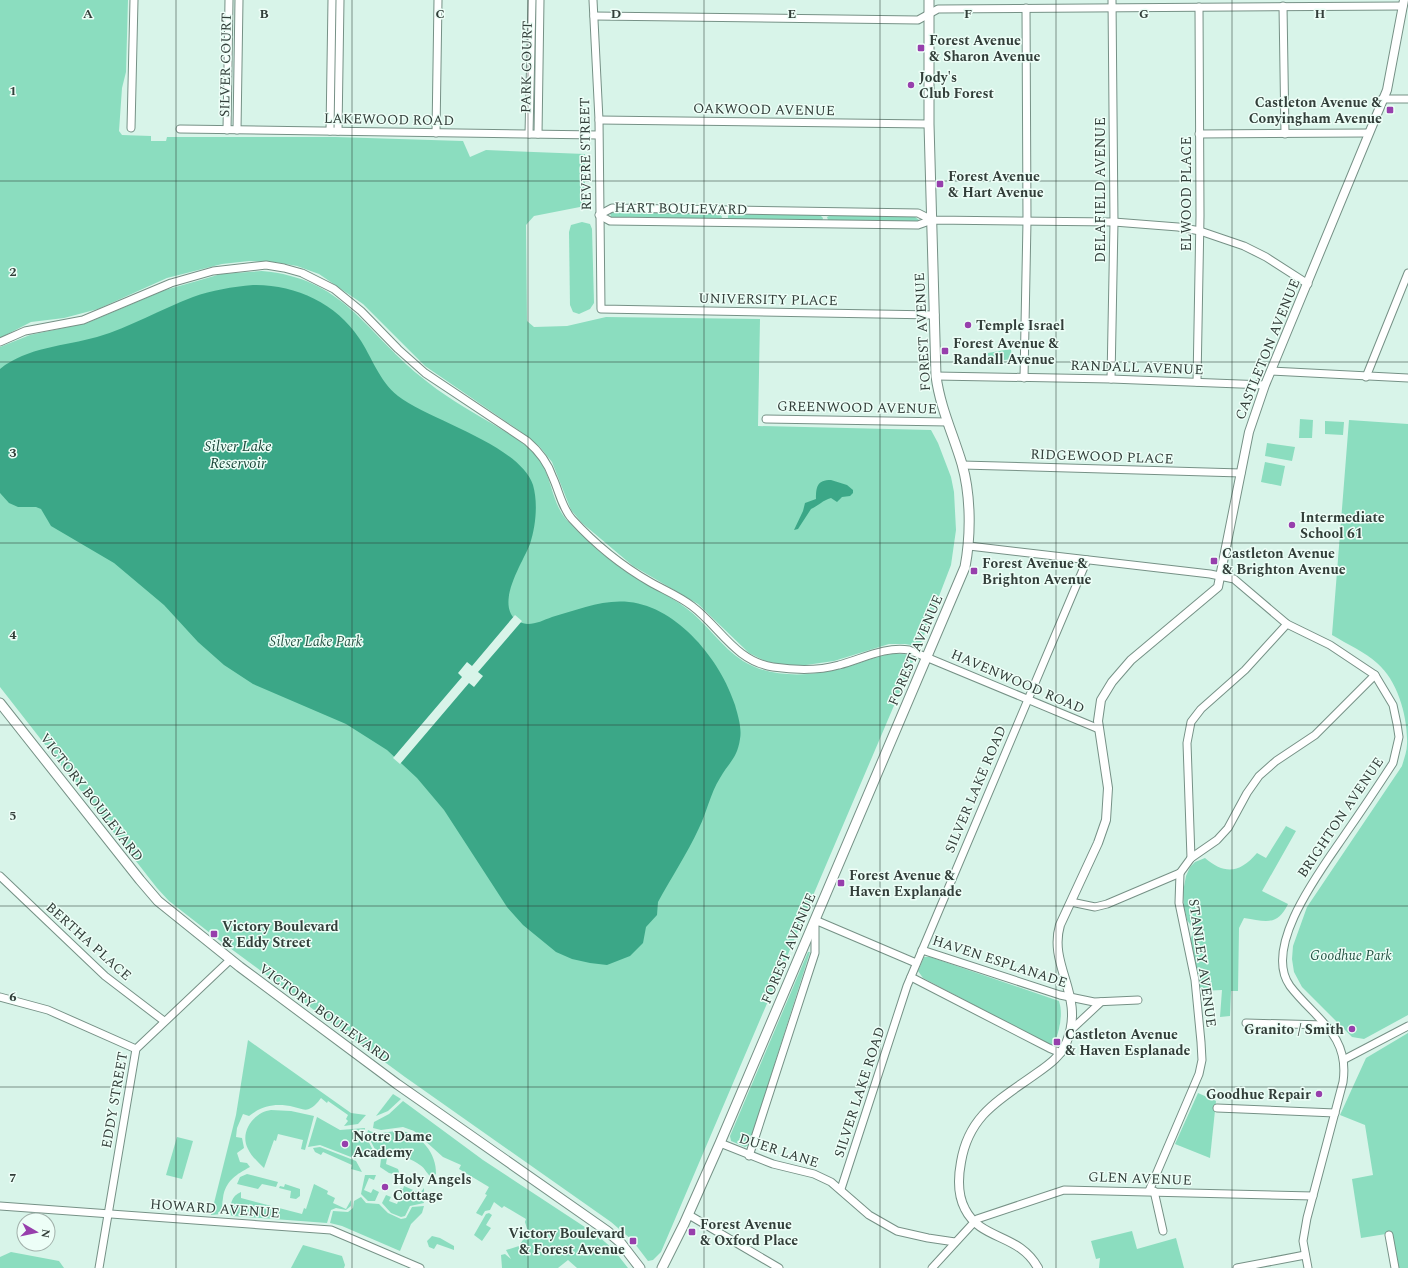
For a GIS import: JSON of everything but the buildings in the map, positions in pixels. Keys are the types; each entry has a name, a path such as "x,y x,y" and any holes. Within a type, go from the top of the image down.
{"main road":[{"name":"FOREST AVENUE","path":"662,1268 689,1215 965,568 969,546 968,509 962,465 941,403 936,376 929,124 929,0"},
{"name":"VICTORY BOULEVARD","path":"0,703 158,901 230,960 408,1092 607,1231 620,1242 640,1268"}],"street":[{"path":"131,128 134,0"},
{"name":"SILVER COURT","path":"227,130 229,0"},
{"name":"SILVER COURT","path":"237,130 239,0"},
{"path":"330,131 332,0"},
{"path":"338,132 340,0"},
{"path":"436,133 438,0"},
{"name":"PARK COURT","path":"530,134 532,0"},
{"name":"PARK COURT","path":"538,134 540,0"},
{"name":"REVERE STREET","path":"593,0 599,120 601,309"},
{"path":"594,16 918,20 938,9 1026,8 1112,4 1199,7 1403,3"},
{"name":"CASTLETON AVENUE","path":"1038,1268 1033,1258 1021,1247 980,1227 973,1222 963,1206 958,1186 962,1153 972,1128 990,1106 1053,1063 1061,1053 1070,1030 1073,1014 1071,997 1061,962 1057,941 1060,925 1098,843 1107,815 1108,788 1098,716 1101,703 1106,692 1117,676 1141,652 1218,587 1249,432 1265,385 1308,284 1389,80 1403,3"},
{"name":"DELAFIELD AVENUE","path":"1111,379 1114,222 1112,4"},
{"path":"1283,6 1285,134"},
{"name":"ELWOOD PLACE","path":"1197,382 1200,231 1199,7"},
{"path":"1024,378 1027,221 1026,8"},
{"path":"1382,99 1408,99"},
{"name":"OAKWOOD AVENUE","path":"599,120 929,124"},
{"name":"LAKEWOOD ROAD","path":"180,129 598,135"},
{"path":"1199,134 1368,133"},
{"name":"HART BOULEVARD","path":"932,220 918,214 610,208 599,215 610,221 918,225 932,220 1114,222 1159,224 1200,231 1256,251 1308,284"},
{"name":"HAVENWOOD ROAD","path":"0,342 25,332 84,320 171,283 213,271 266,265 302,273 318,280 349,299 398,349 425,373 527,441 538,451 547,463 563,505 571,518 630,569 692,606 734,648 748,659 773,667 805,669 838,665 892,650 909,650 927,656 1099,729"},
{"path":"1366,376 1408,273"},
{"name":"UNIVERSITY PLACE","path":"601,309 934,315"},
{"path":"1271,372 1408,378"},
{"name":"RANDALL AVENUE","path":"936,376 1111,379 1265,385"},
{"name":"GREENWOOD AVENUE","path":"766,419 948,422"},
{"name":"RIDGEWOOD PLACE","path":"962,465 1241,473"},
{"name":"BRIGHTON AVENUE","path":"969,546 1220,576 1234,579 1287,624 1330,645 1376,675 1393,705 1399,737 1393,762 1302,898 1290,929 1283,955 1284,970 1289,984 1335,1037 1345,1059 1344,1082 1334,1113 1307,1218 1303,1241 1304,1255 1308,1268"},
{"name":"SILVER LAKE ROAD","path":"841,1189 910,977 1087,560"},
{"path":"1191,858 1187,743 1191,722 1201,708 1246,670 1287,624"},
{"path":"1071,902 1096,906 1107,904 1180,873 1191,858 1217,840 1228,828 1247,793 1259,776 1276,761 1315,735 1376,675"},
{"name":"STANLEY AVENUE","path":"1152,1191 1199,1074 1202,1060 1195,980 1180,903 1180,873"},
{"name":"BERTHA PLACE","path":"0,876 105,976 164,1021"},
{"path":"749,1156 815,953 815,920 916,963"},
{"name":"HAVEN ESPLANADE","path":"922,950 1071,997 1101,1002 1138,1000"},
{"name":"EDDY STREET","path":"99,1268 136,1049 230,960"},
{"path":"910,977 1061,1053"},
{"path":"0,997 48,1010 136,1049"},
{"path":"1070,1030 1101,1002"},
{"path":"1246,1023 1326,1025"},
{"path":"1345,1059 1408,1026"},
{"path":"1217,1108 1334,1113"},
{"name":"DUER LANE","path":"720,1143 749,1156 773,1164 814,1174 841,1189 870,1215 897,1231 955,1242"},
{"name":"GLEN AVENUE","path":"973,1222 980,1218 1064,1190 1313,1196"},
{"path":"1152,1191 1163,1232"},
{"name":"HOWARD AVENUE","path":"0,1206 331,1230 420,1268"},
{"path":"689,1215 779,1268"},
{"path":"932,1268 973,1222"},
{"path":"1389,1235 1395,1268"},
{"path":"1237,1268 1304,1255"}],"green space":[{"path":"0,0 128,0 126,72 122,88 119,131 122,135 151,136 151,141 166,141 167,137 335,137 463,141 470,157 486,150 585,154 585,206 534,216 526,225 527,321 534,327 567,326 606,317 760,319 758,426 931,430 938,443 951,477 954,492 956,530 951,565 921,643 917,646 889,644 834,661 806,665 784,665 765,661 749,653 698,604 633,566 582,523 571,510 552,462 539,446 520,431 425,366 363,304 319,274 297,266 274,262 249,261 222,264 167,278 98,309 64,318 31,322 0,338"},
{"path":"610,213 719,213 722,217 721,219 611,217"},
{"path":"728,214 820,215 823,218 822,221 730,220 728,218"},
{"path":"831,215 915,217 919,220 918,222 828,220 827,217"},
{"path":"582,222 590,224 592,229 594,303 590,309 579,314 573,312 570,305 569,232 571,225"},
{"name":"Silver Lake Park","path":"262,271 290,276 313,284 333,295 367,324 400,359 428,383 454,401 508,433 534,453 544,468 561,511 566,519 581,534 622,569 673,599 694,614 728,649 743,661 755,667 782,674 810,674 850,666 881,656 905,654 913,656 911,660 913,661 661,1252 653,1260 648,1261 632,1240 611,1222 405,1077 215,937 216,935 211,931 210,933 169,901 157,888 0,687 0,347 30,335 87,323 165,290 221,274"},
{"path":"1011,349 1012,359 989,362 988,353"},
{"path":"1300,419 1313,420 1312,438 1299,438"},
{"name":"Goodhue Park","path":"1349,420 1408,424 1408,1015 1364,1039 1352,1037 1302,987 1294,972 1292,959 1293,946 1307,907 1402,766 1407,747 1406,722 1400,700 1391,679 1372,659 1332,635"},
{"path":"1325,421 1344,422 1343,435 1325,434"},
{"path":"1267,443 1295,447 1292,461 1265,456"},
{"path":"1265,462 1285,466 1281,486 1261,482"},
{"path":"1286,826 1296,831 1262,891 1288,904 1279,916 1270,921 1244,918 1239,928 1238,991 1231,991 1230,1016 1220,1017 1222,990 1201,991 1190,941 1193,932 1192,927 1187,920 1184,907 1183,892 1186,876 1190,867 1195,862 1205,858 1219,867 1232,869 1245,865 1257,853 1266,858"},
{"path":"808,952 810,952 749,1145 745,1147 731,1141 730,1136"},
{"path":"924,957 930,957 1059,1001 1061,1011 1055,1042 1050,1045 923,978 918,971"},
{"path":"1408,1033 1408,1268 1399,1268 1392,1233 1361,1238 1352,1179 1373,1175 1365,1125 1340,1115 1366,1058"},
{"path":"248,1040 351,1113 366,1115 358,1124 344,1126 348,1121 346,1119 348,1115 321,1098 314,1106 307,1110 276,1105 260,1109 249,1116 243,1114 237,1128 236,1137 242,1138 244,1148 237,1153 240,1162 247,1163 250,1167 236,1175 226,1187 221,1214 211,1215 236,1115"},
{"path":"1198,1093 1216,1101 1210,1158 1175,1144"},
{"path":"393,1094 401,1099 388,1111 376,1116"},
{"path":"403,1101 483,1160 597,1235 613,1249 628,1268 577,1268 568,1260 558,1268 502,1268 501,1255 505,1254 511,1259 506,1250 519,1246 528,1232 525,1222 526,1219 504,1206 502,1208 494,1202 490,1210 485,1211 482,1216 476,1213 487,1195 485,1194 489,1187 459,1169 461,1165 443,1157 414,1131 403,1127 381,1130 373,1128 374,1122 389,1114"},
{"path":"271,1110 291,1111 314,1116 305,1150 301,1149 303,1140 278,1134 276,1141 274,1140 264,1168 249,1152 245,1136 254,1119"},
{"path":"317,1117 340,1130 365,1128 364,1133 376,1156 374,1159 359,1153 356,1159 320,1145 308,1147"},
{"path":"368,1130 376,1133 399,1131 414,1135 426,1145 434,1159 436,1174 431,1177 420,1165 400,1155 388,1154 379,1157 367,1134"},
{"path":"177,1137 193,1141 182,1179 166,1175"},
{"path":"320,1147 356,1161 362,1172 351,1169 352,1165 323,1152 321,1155 315,1152 313,1148"},
{"path":"387,1158 386,1164 398,1169 398,1175 389,1173 380,1167 381,1159"},
{"path":"247,1174 278,1182 276,1187 262,1184 258,1189 237,1184 240,1177"},
{"path":"365,1175 376,1175 374,1180 369,1178 364,1190 371,1193 373,1189 379,1192 375,1201 368,1201 361,1194"},
{"path":"285,1184 300,1189 300,1196 296,1199 290,1198 291,1191 279,1188 280,1186 284,1187"},
{"path":"314,1184 328,1191 327,1194 335,1198 333,1203 346,1209 351,1200 351,1206 346,1210 336,1208 331,1210 327,1223 232,1216 230,1214 233,1198 241,1192 241,1198 302,1214 304,1208 306,1209"},
{"path":"404,1186 420,1193 424,1188 424,1193 418,1194 418,1199 423,1200 424,1203 410,1206 405,1216 401,1217 391,1213 382,1203 386,1195 391,1197 389,1201 397,1204 402,1192 399,1190 400,1188 403,1189"},
{"path":"361,1197 366,1203 379,1204 388,1213 401,1219 406,1218 412,1207 424,1206 422,1213 411,1224 400,1251 342,1226 330,1223 333,1211 348,1212 353,1208 354,1201"},
{"path":"489,1213 492,1215 486,1225 491,1228 482,1241 474,1235 486,1214"},
{"path":"1132,1231 1137,1249 1176,1238 1184,1268 1099,1268 1100,1258 1096,1259 1091,1241"},
{"path":"432,1236 440,1238 454,1246 454,1250 437,1244 434,1249 429,1247 427,1241"},
{"path":"303,1245 342,1256 345,1265 344,1268 291,1268"},
{"path":"11,1252 59,1261 64,1268 0,1268 0,1257"}],"water":[{"name":"Silver Lake Reservoir","path":"253,285 284,288 298,292 313,298 326,306 350,326 364,345 381,376 391,390 398,396 431,415 493,446 511,458 525,471 533,485 535,492 536,514 530,544 514,578 509,597 511,614 516,620 526,624 540,622 580,608 619,601 647,606 664,614 680,625 708,654 719,671 735,705 740,731 739,746 735,756 717,784 694,838 658,902 657,915 646,927 643,943 630,956 607,965 572,959 556,952 523,925 507,907 444,810 417,778 387,750 346,724 253,684 224,665 198,642 164,605 114,563 51,526 41,509 36,507 18,507 9,503 0,493 0,369 22,356 34,352 110,333 207,292"},
{"path":"831,480 847,485 853,490 853,493 850,496 842,497 837,502 831,498 828,499 811,509 798,529 794,530 805,503 816,499 818,485 823,481"}],"pier":[{"path":"515,615 522,621 478,672 483,676 474,687 469,683 400,764 393,758 462,677 458,673 467,662 472,666"}],"place":[{"name":"Forest Avenue & Sharon Avenue","path":"921,48"},
{"name":"Jody's Club Forest","path":"911,85"},
{"name":"Castleton Avenue & Conyingham Avenue","path":"1390,110"},
{"name":"Forest Avenue & Hart Avenue","path":"940,184"},
{"name":"Temple Israel","path":"968,325"},
{"name":"Forest Avenue & Randall Avenue","path":"945,351"},
{"name":"Intermediate School 61","path":"1292,525"},
{"name":"Castleton Avenue & Brighton Avenue","path":"1214,561"},
{"name":"Forest Avenue & Brighton Avenue","path":"974,571"},
{"name":"Forest Avenue & Haven Explanade","path":"841,883"},
{"name":"Victory Boulevard & Eddy Street","path":"214,934"},
{"name":"Granito / Smith","path":"1352,1029"},
{"name":"Castleton Avenue & Haven Esplanade","path":"1057,1042"},
{"name":"Goodhue Repair","path":"1319,1094"},
{"name":"Notre Dame Academy","path":"345,1144"},
{"name":"Holy Angels Cottage","path":"385,1187"},
{"name":"Forest Avenue & Oxford Place","path":"692,1232"},
{"name":"Victory Boulevard & Forest Avenue","path":"633,1241"}]}
